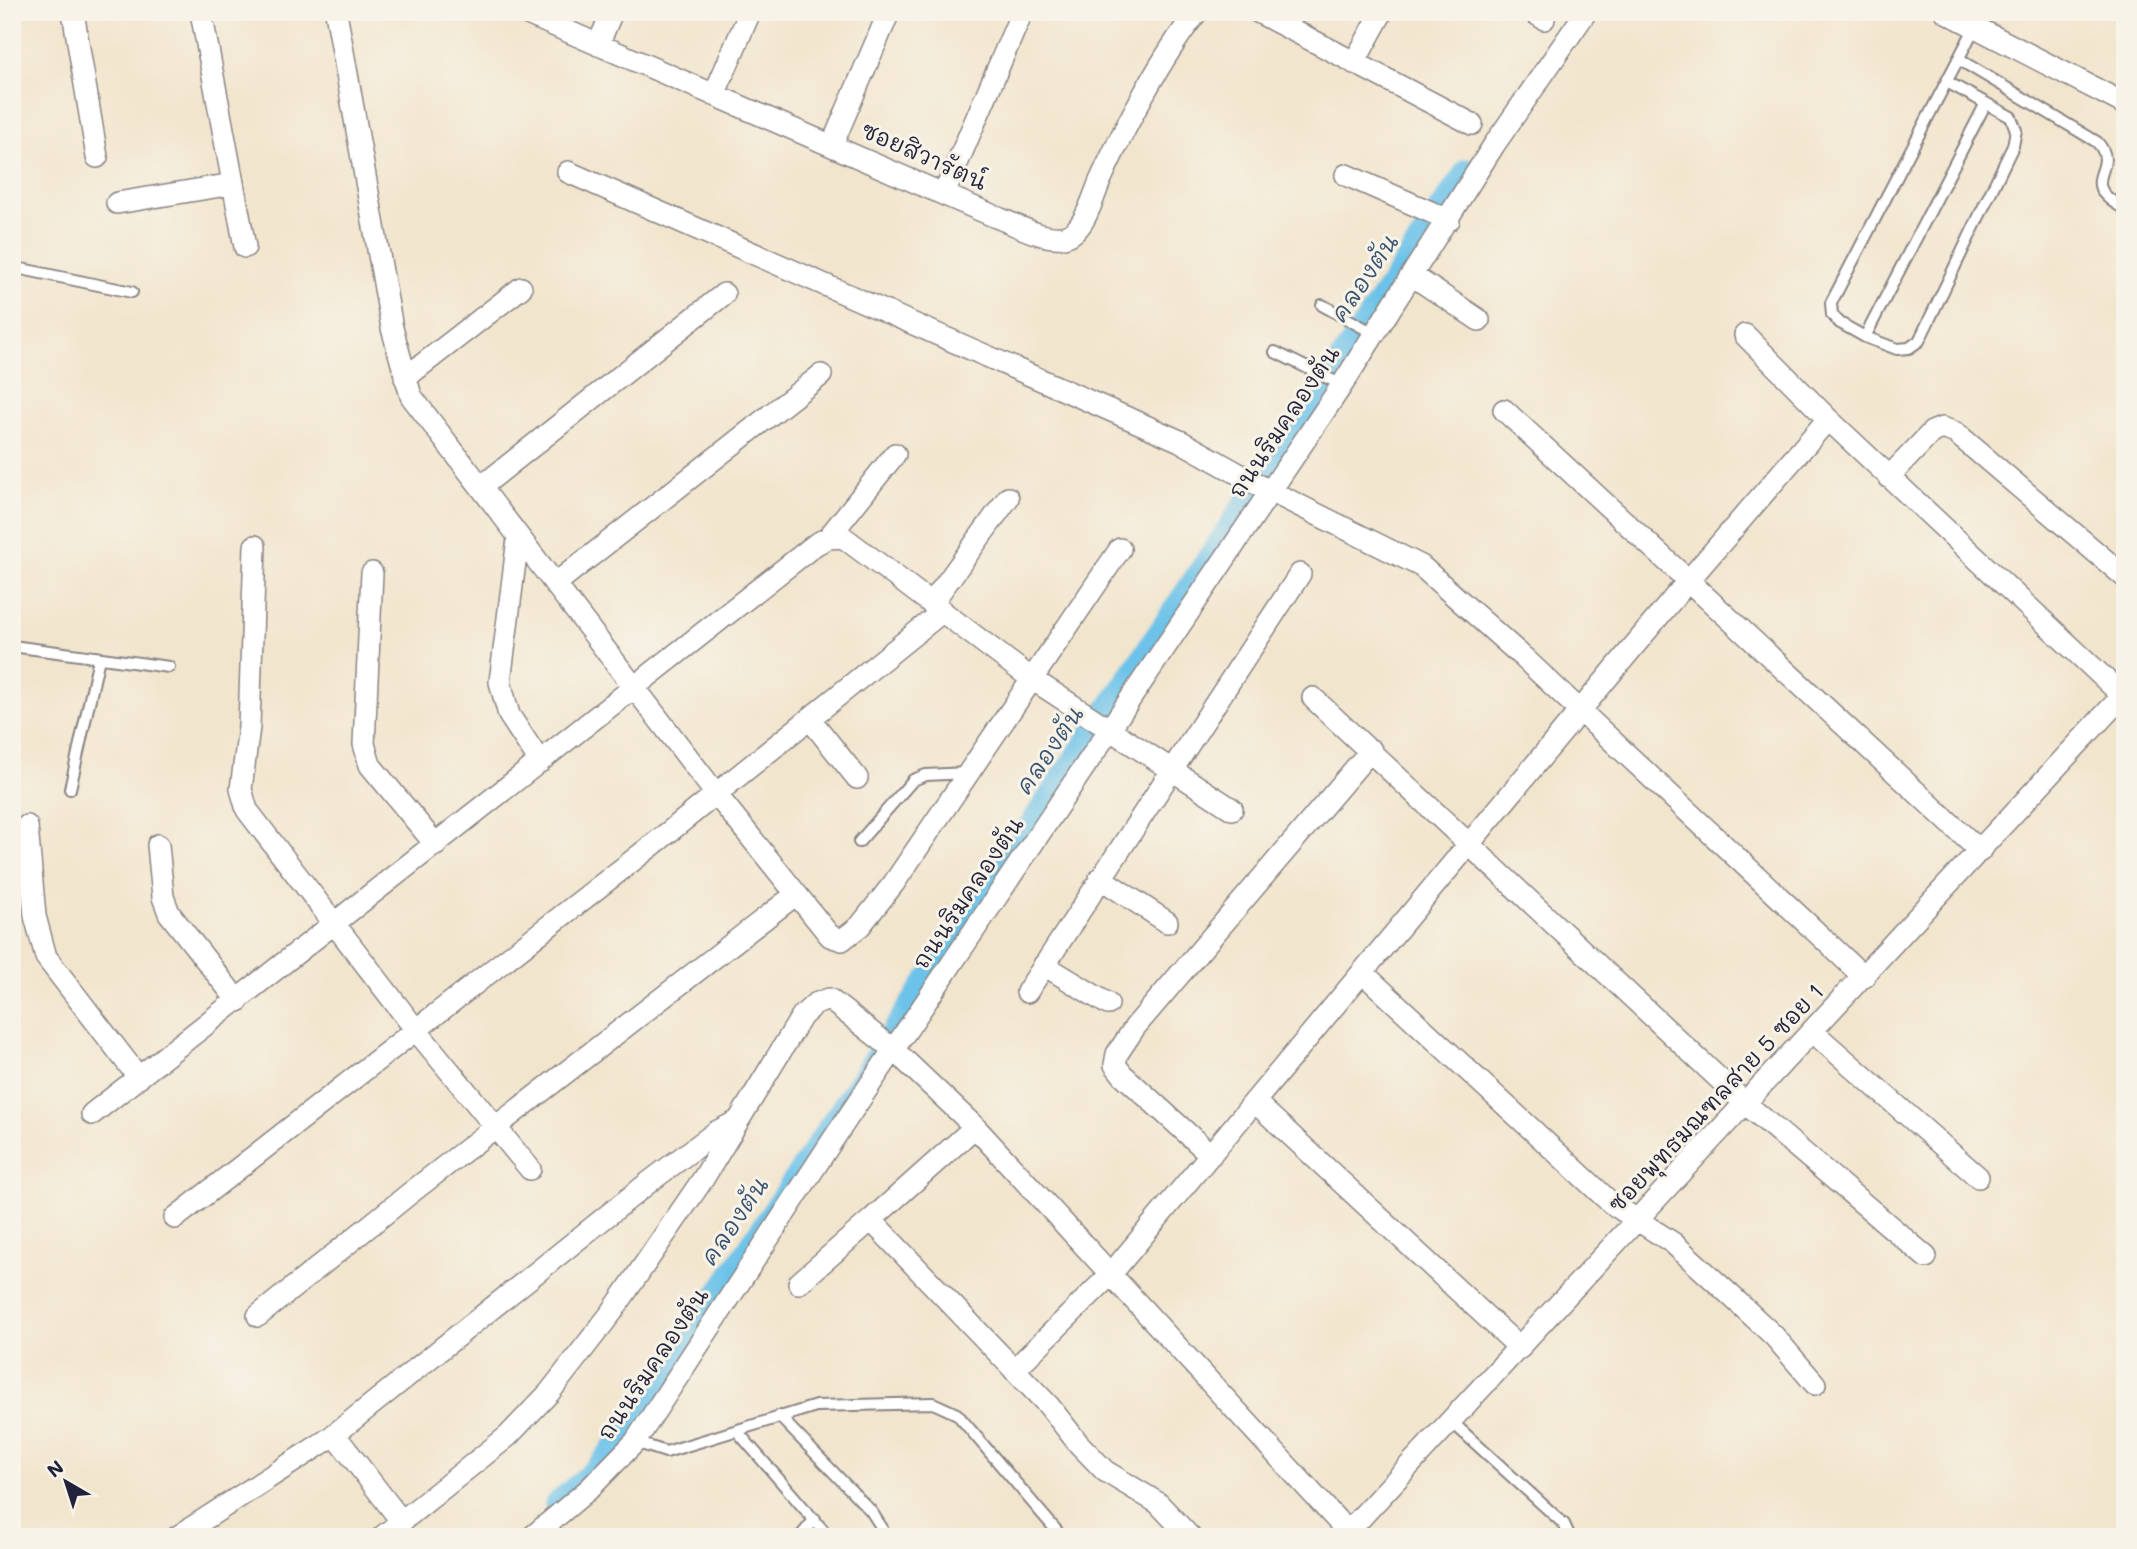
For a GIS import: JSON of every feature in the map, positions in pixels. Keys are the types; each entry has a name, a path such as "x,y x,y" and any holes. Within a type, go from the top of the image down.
{"street":[{"path":"74,12 97,157"},
{"path":"201,12 245,247"},
{"path":"336,12 392,328 411,396 794,895 830,936 842,940 860,926 894,883 1120,549"},
{"name":"ซอยสิวารัตน์","path":"523,12 944,194 1044,235 1063,237 1074,232 1160,69 1197,12"},
{"path":"597,45 612,12"},
{"path":"714,95 750,12"},
{"path":"832,145 889,12"},
{"path":"944,194 1022,12"},
{"path":"1258,12 1472,124"},
{"path":"1354,64 1382,12"},
{"name":"ถนนริมคลองตัน","path":"532,1537 597,1482 635,1442 1101,725 1413,276 1438,215 1494,145 1586,12"},
{"path":"1946,12 2125,104"},
{"path":"1975,27 1991,12"},
{"path":"568,172 1180,441 1266,489 1420,566 1581,711 1864,977"},
{"path":"1346,175 1438,215"},
{"path":"117,203 233,184"},
{"path":"1413,276 1479,320"},
{"path":"405,378 522,288"},
{"path":"481,487 724,294"},
{"path":"1745,335 1889,477 2123,694"},
{"path":"555,584 821,375"},
{"path":"1504,410 1980,851"},
{"path":"1014,1370 1111,1274 1688,582 1828,419"},
{"path":"1889,477 1932,432 1942,428 1956,433 2125,577"},
{"path":"828,538 895,454"},
{"path":"175,1218 810,719 938,607 1008,498"},
{"path":"92,1114 816,544 828,538 843,537 1032,679 1232,809"},
{"path":"518,538 500,682 509,715 540,762"},
{"path":"255,546 248,727 241,789 247,810 337,923 416,1030 530,1169"},
{"path":"372,573 365,744 370,765 436,845"},
{"path":"1027,992 1170,769 1300,574"},
{"name":"ซอยพุทธมณฑลสาย 5 ซอย 1","path":"1346,1534 2123,694"},
{"path":"1313,698 1746,1104 1926,1257"},
{"path":"810,719 857,778"},
{"path":"1211,1155 1123,1075 1115,1065 1117,1054 1135,1027 1371,750"},
{"path":"27,826 34,916 46,957 139,1078"},
{"path":"158,845 163,897 169,913 238,1001"},
{"path":"1100,878 1167,922"},
{"path":"258,1316 794,895"},
{"path":"1044,965 1108,1004"},
{"path":"1363,973 1611,1203 1673,1243 1774,1336 1815,1384"},
{"path":"382,1537 508,1436 549,1393 612,1312 740,1120 802,1016 815,1004 829,999 890,1047 975,1127 1346,1534"},
{"path":"1813,1032 1978,1177"},
{"path":"1255,1102 1520,1348"},
{"path":"177,1537 335,1435 648,1183 716,1132 740,1120"},
{"path":"799,1283 975,1127"},
{"path":"871,1220 1014,1370 1105,1471 1158,1503 1190,1537"},
{"path":"335,1435 402,1522"}],"lane":[{"path":"1947,82 2011,117 2016,130 2013,146 1919,341 1909,348 1897,349 1840,324 1832,315 1830,303 1975,27"},
{"path":"1958,59 2096,142 2104,150 2106,160 2098,182 2102,194 2125,209"},
{"path":"1866,337 1986,103"},
{"path":"12,267 132,292"},
{"path":"1322,305 1371,333"},
{"path":"1275,352 1338,383"},
{"path":"12,646 169,667"},
{"path":"70,789 99,658"},
{"path":"859,842 913,780 926,775 968,772"},
{"path":"635,1442 666,1452 816,1406 933,1403 957,1414 1062,1537"},
{"path":"779,1416 871,1511 882,1528 881,1537"},
{"path":"1452,1422 1564,1524 1570,1537"},
{"path":"737,1431 829,1537"},
{"path":"800,1537 814,1519"}],"waterway":[{"name":"คลองตัน","path":"556,1504 601,1464 630,1426 1467,170"}]}
